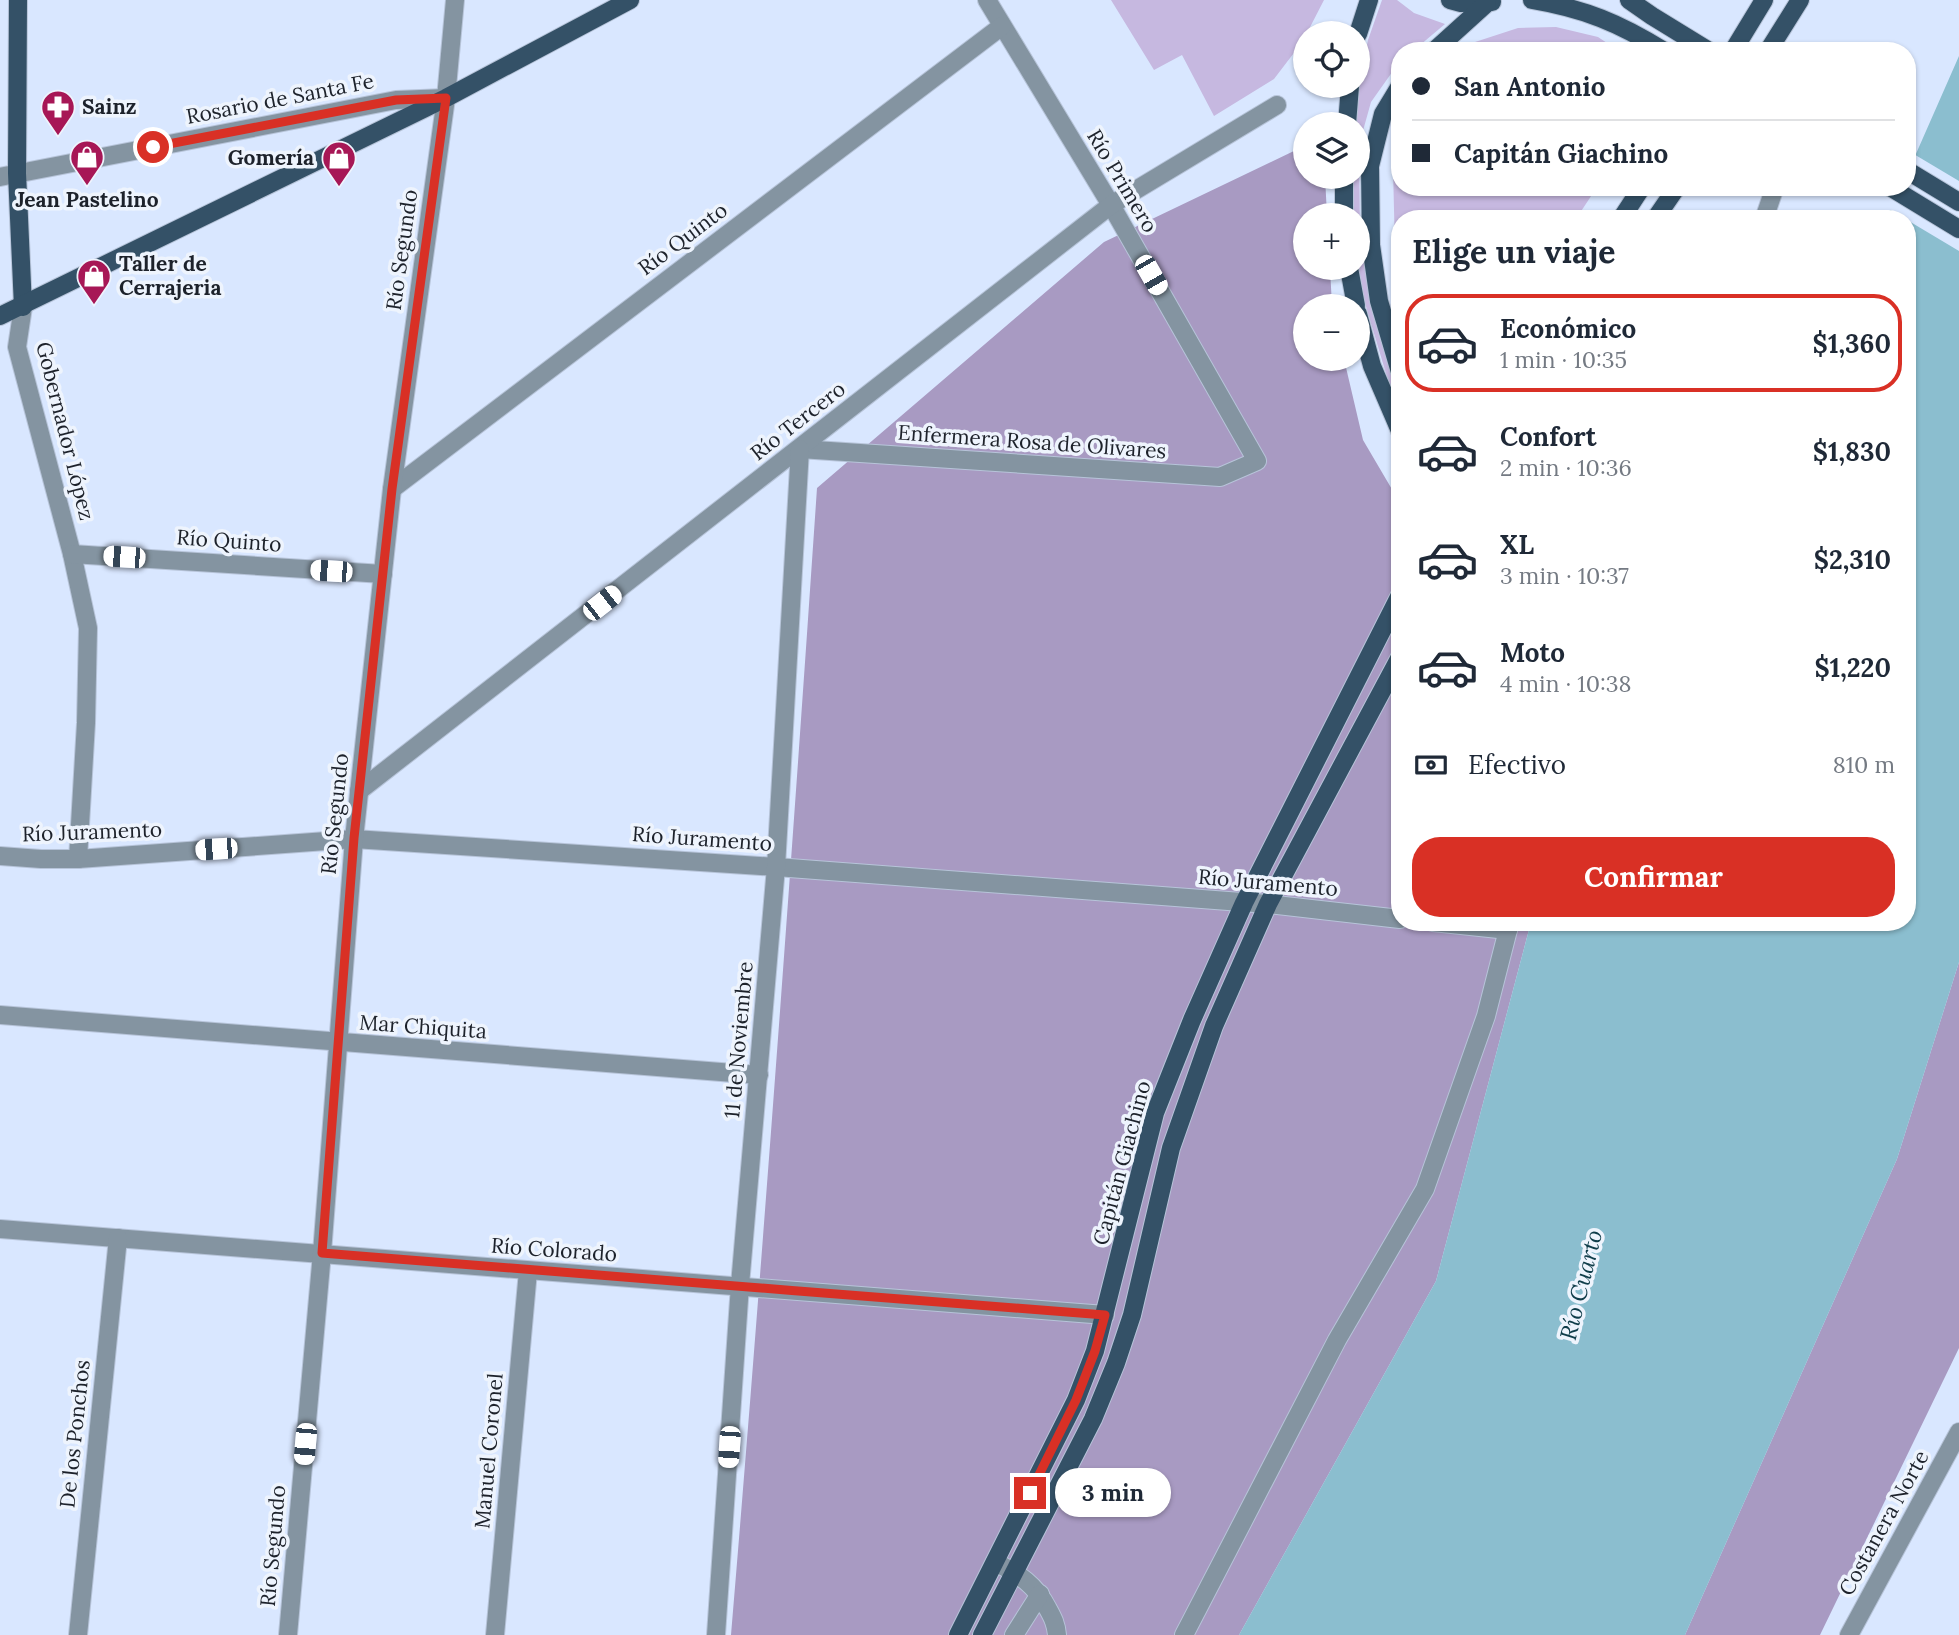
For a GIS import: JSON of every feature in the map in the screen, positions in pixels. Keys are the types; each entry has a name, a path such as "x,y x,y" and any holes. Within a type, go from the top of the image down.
{"main road":[{"path":"18,0 9,175 23,307"},
{"path":"0,316 446,98 630,0"},
{"path":"1362,21 1369,0"},
{"path":"1450,0 1461,3 1493,1"},
{"path":"1532,0 1597,15 1650,42"},
{"path":"1629,0 1694,42"},
{"path":"1774,42 1800,0"},
{"path":"1445,42 1493,1"},
{"path":"1738,42 1760,5"},
{"path":"1391,101 1383,114 1370,166 1371,246 1379,301 1391,342"},
{"path":"1916,176 1959,202"},
{"path":"1905,196 1959,229"},
{"path":"1370,359 1391,410"},
{"name":"Capitán Giachino","path":"958,1635 1076,1400 1095,1351 1155,1113 1192,1020 1244,903 1391,613"},
{"name":"Capitán Giachino","path":"982,1635 1093,1419 1116,1363 1132,1315 1171,1149 1214,1026 1268,904 1391,674"}],"street":[{"name":"Río Segundo","path":"288,1635 322,1253 354,838 392,489 446,98 455,0"},
{"name":"Río Primero","path":"987,0 1111,205 1257,461"},
{"name":"Río Quinto","path":"392,489 1002,26"},
{"name":"Rosario de Santa Fe","path":"9,175 396,100 446,98"},
{"name":"Río Tercero","path":"359,791 1111,205 1277,105"},
{"name":"Gobernador López","path":"23,307 17,347 72,554 88,628 86,723 78,859"},
{"name":"Enfermera Rosa de Olivares","path":"800,449 1220,477 1257,461"},
{"name":"11 de Noviembre","path":"716,1635 740,1285 776,867 800,449"},
{"name":"Río Quinto","path":"72,554 383,574"},
{"name":"Río Juramento","path":"0,856 78,859 354,838 1268,904 1391,918"},
{"path":"1184,1635 1337,1340 1425,1189 1486,1016 1508,931"},
{"name":"Mar Chiquita","path":"0,1015 759,1076"},
{"name":"Río Colorado","path":"0,1229 1105,1315"},
{"name":"De los Ponchos","path":"78,1635 118,1238"},
{"name":"Manuel Coronel","path":"495,1635 528,1271"},
{"name":"Costanera Norte","path":"1849,1635 1959,1433"},
{"path":"995,1562 1029,1582 1040,1594 1056,1625 1057,1635"},
{"path":"1014,1635 1040,1594"}],"shaded area":[{"path":"1111,0 1324,0 1313,21 1293,21 1293,54 1274,79 1214,116 1182,55 1154,70"},
{"path":"1382,0 1397,0 1414,13 1445,24 1424,42 1391,42 1391,74 1371,102 1368,112 1354,112 1357,98 1370,98 1370,34"},
{"path":"1556,27 1598,37 1606,42 1475,42 1518,28"},
{"path":"1293,151 1293,189 1326,189 1326,203 1293,203 1293,280 1331,280 1331,294 1293,294 1293,371 1347,371 1363,440 1391,488 1391,931 1529,931 1436,1281 1239,1635 731,1635 817,488 1104,242"},
{"path":"1350,189 1360,189 1360,203 1350,203"},
{"path":"1394,196 1591,196 1582,210 1394,210"},
{"path":"1360,280 1367,280 1370,294 1362,293"},
{"path":"1370,296 1391,370 1391,389 1370,320"},
{"path":"1959,962 1959,1348 1820,1635 1685,1635 1897,1159"}],"water":[{"name":"Río Cuarto","path":"1959,56 1959,962 1897,1159 1685,1635 1239,1635 1436,1281 1529,931 1916,931 1916,210 1890,210 1896,196 1916,196 1916,154"}],"pier":[{"path":"1916,155 1959,181 1959,251 1916,225 1916,210 1887,208 1893,196 1916,196"}],"place":[{"name":"Sainz","path":"58,137"},
{"name":"Jean Pastelino","path":"87,187"},
{"name":"Gomería","path":"339,188"},
{"name":"Taller de Cerrajeria","path":"94,306"}],"route":[{"path":"153,147 396,100 446,98 392,489 354,838 322,1253 1105,1315 1095,1351 1076,1400 1030,1493"}]}
